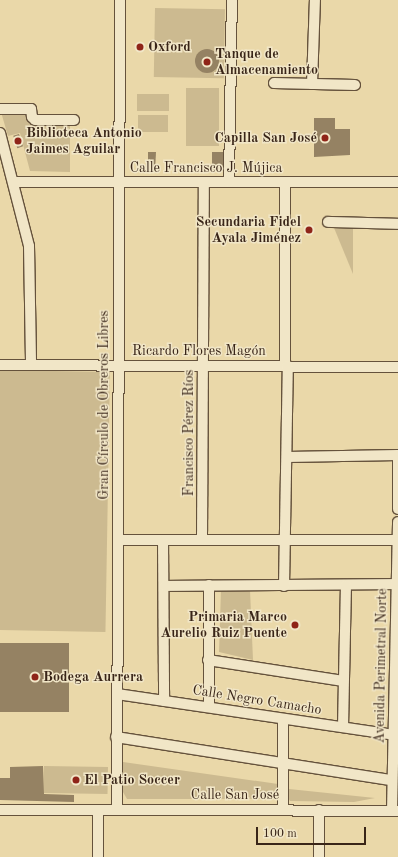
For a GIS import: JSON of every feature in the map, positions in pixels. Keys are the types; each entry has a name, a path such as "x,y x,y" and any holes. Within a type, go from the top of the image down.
{"street":[{"name":"Gran Círculo de Obreros Libres","path":"117,809 116,737 119,365 118,182 120,0"},
{"path":"230,182 232,0"},
{"path":"312,84 315,0"},
{"path":"274,83 355,85"},
{"path":"0,109 31,109 32,117 35,120 74,120"},
{"path":"0,133 2,146 25,226 31,264 30,365"},
{"name":"Calle Francisco J. Mújica","path":"13,182 398,182"},
{"name":"Francisco Pérez Ríos","path":"202,540 204,182"},
{"path":"284,586 287,457 285,183"},
{"path":"328,222 398,224"},
{"name":"Ricardo Flores Magón","path":"0,365 204,364 398,367"},
{"path":"287,457 398,455 398,509"},
{"name":"Avenida Perimetral Norte","path":"395,811 392,780 397,690 396,584 398,522"},
{"path":"118,540 398,540"},
{"path":"163,541 165,586 164,701"},
{"path":"165,586 396,584"},
{"path":"209,585 209,707"},
{"path":"343,727 346,585"},
{"path":"208,660 344,681"},
{"name":"Calle Negro Camacho","path":"117,694 394,735"},
{"path":"283,719 283,809"},
{"path":"116,737 392,780"},
{"name":"Calle San José","path":"0,810 283,809 395,811"},
{"path":"98,810 98,857"},
{"path":"319,857 320,810"}],"shaded area":[{"path":"155,8 225,9 224,78 154,77"},
{"path":"186,88 219,88 219,146 186,146"},
{"path":"137,94 169,94 169,111 137,111"},
{"path":"1,112 29,112 29,124 70,123 70,172 30,171 20,133 8,136"},
{"path":"138,115 168,115 168,132 138,132"},
{"path":"332,223 353,225 353,274"},
{"path":"0,370 110,372 105,632 0,630"},
{"path":"221,590 250,590 253,660 219,652"},
{"path":"123,762 278,784 278,796 276,799 127,799 123,792"},
{"name":"El Patio Soccer","path":"44,766 108,767 108,794 44,793"},
{"path":"289,789 375,798 354,802 290,801 287,796"}],"building":[{"name":"Tanque de Almacenamiento","path":"207,49 212,50 218,56 218,66 212,72 207,73 202,72 196,66 195,61 196,56 202,50"},
{"name":"Capilla San José","path":"314,118 335,118 335,129 350,129 350,155 314,157"},
{"name":"Biblioteca Antonio Jaimes Aguilar","path":"19,134 23,146 17,148 13,136"},
{"path":"148,152 156,152 155,172 148,171"},
{"path":"212,152 223,152 223,171 212,171"},
{"name":"Bodega Aurrera","path":"0,643 69,643 69,712 0,712"},
{"path":"43,766 44,794 74,795 74,802 0,800 0,778 10,778 10,767"}],"place":[{"name":"Oxford","path":"140,47"},
{"name":"Tanque de Almacenamiento","path":"207,62"},
{"name":"Capilla San José","path":"325,138"},
{"name":"Biblioteca Antonio Jaimes Aguilar","path":"18,141"},
{"name":"Secundaria Fidel Ayala Jiménez","path":"309,230"},
{"name":"Primaria Marco Aurelio Ruiz Puente","path":"295,625"},
{"name":"Bodega Aurrera","path":"35,677"},
{"name":"El Patio Soccer","path":"76,780"}]}
